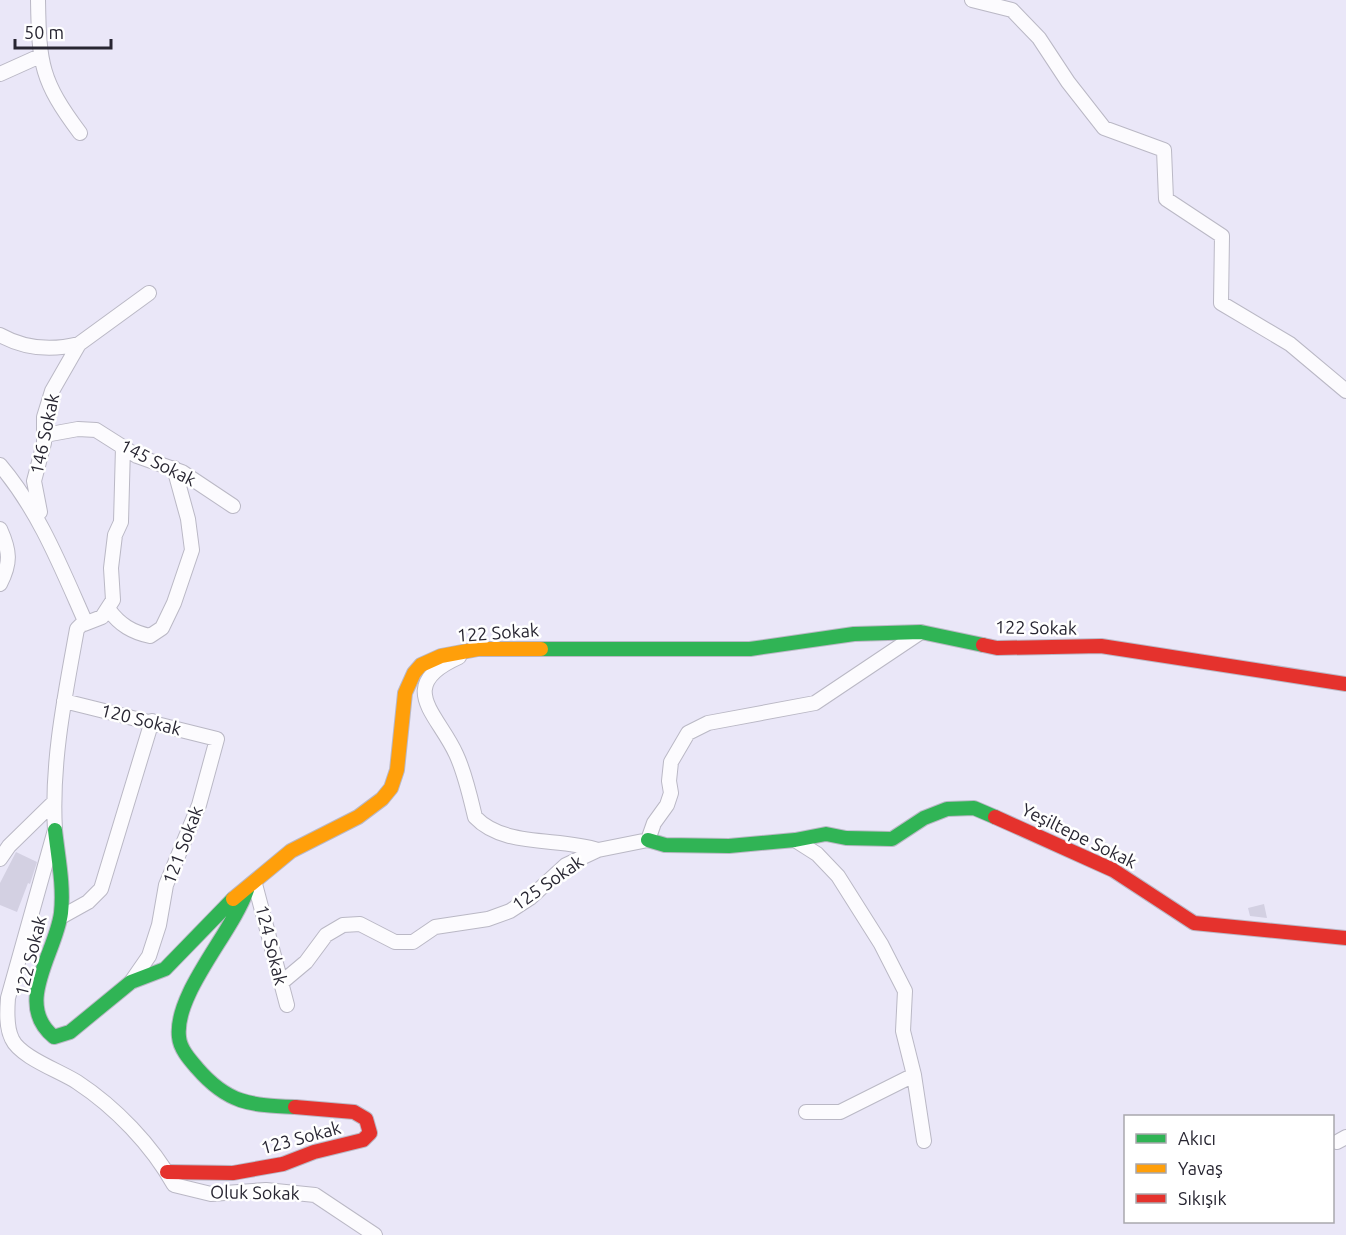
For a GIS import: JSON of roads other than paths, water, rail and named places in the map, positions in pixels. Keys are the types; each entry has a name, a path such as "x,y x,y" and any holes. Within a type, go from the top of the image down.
{"street":[{"path":"38,0 40,56 48,84 80,133"},
{"path":"972,0 1012,10 1039,38 1068,82 1104,128 1164,150 1166,199 1222,236 1221,303 1290,344 1346,392"},
{"path":"0,74 40,56"},
{"name":"146 Sokak","path":"49,542 35,494 34,481 45,435 44,417 52,391 79,344 148,294"},
{"path":"0,335 20,345 36,348 79,344"},
{"name":"145 Sokak","path":"45,435 85,428 96,430 137,456 174,468 233,506"},
{"path":"123,447 123,508 114,542 111,567 113,600 109,610 102,617 77,629 64,701 54,802 56,830 11,978 8,998 9,1026 12,1041 32,1057 77,1082 120,1116 167,1172"},
{"path":"0,465 21,490 49,542 66,576 84,624"},
{"path":"109,610 116,620 132,632 150,636 162,628 174,603 192,550 188,519 174,468"},
{"path":"0,529 10,555 10,563 0,584"},
{"path":"648,840 654,823 667,805 671,793 669,781 672,762 688,733 708,723 815,703 921,632"},
{"name":"122 Sokak","path":"56,830 61,917 38,990 36,1010 40,1027 54,1037 70,1032 131,982 144,979 165,969 237,894 251,887 289,852 358,816 383,798 396,775 407,690 413,673 422,664 431,661 478,649 750,649 854,634 921,632 997,648 1101,646 1346,684"},
{"name":"125 Sokak","path":"478,649 452,660 433,674 426,685 424,699 456,753 475,817 483,825 502,833 522,838 579,844 598,850"},
{"name":"120 Sokak","path":"64,701 152,721 217,739"},
{"path":"61,917 88,902 101,889 152,721"},
{"name":"121 Sokak","path":"131,982 149,956 159,925 166,885 199,805 217,739"},
{"path":"0,859 4,844 54,802"},
{"name":"Yeşiltepe Sokak","path":"648,840 665,845 729,846 764,841 795,840 806,836 826,834 846,838 892,839 924,818 947,809 974,808 1113,870 1194,923 1346,938"},
{"name":"125 Sokak","path":"281,983 306,962 326,935 343,925 360,924 395,942 413,942 435,927 488,919 510,911 531,898 566,866 598,850 648,840"},
{"path":"795,840 817,854 838,876 881,944 905,991 903,1031 914,1075 924,1141"},
{"name":"124 Sokak","path":"251,887 287,1005"},
{"name":"123 Sokak","path":"167,1172 233,1173 283,1164 314,1152 363,1140 370,1133 368,1122 360,1114 300,1106 262,1105 232,1098 216,1090 187,1056 179,1037 181,1014 188,995 236,921 251,887"},
{"path":"806,1112 840,1112 914,1075"},
{"name":"Oluk Sokak","path":"167,1172 174,1185 211,1194 266,1190 315,1195 375,1235"}]}
